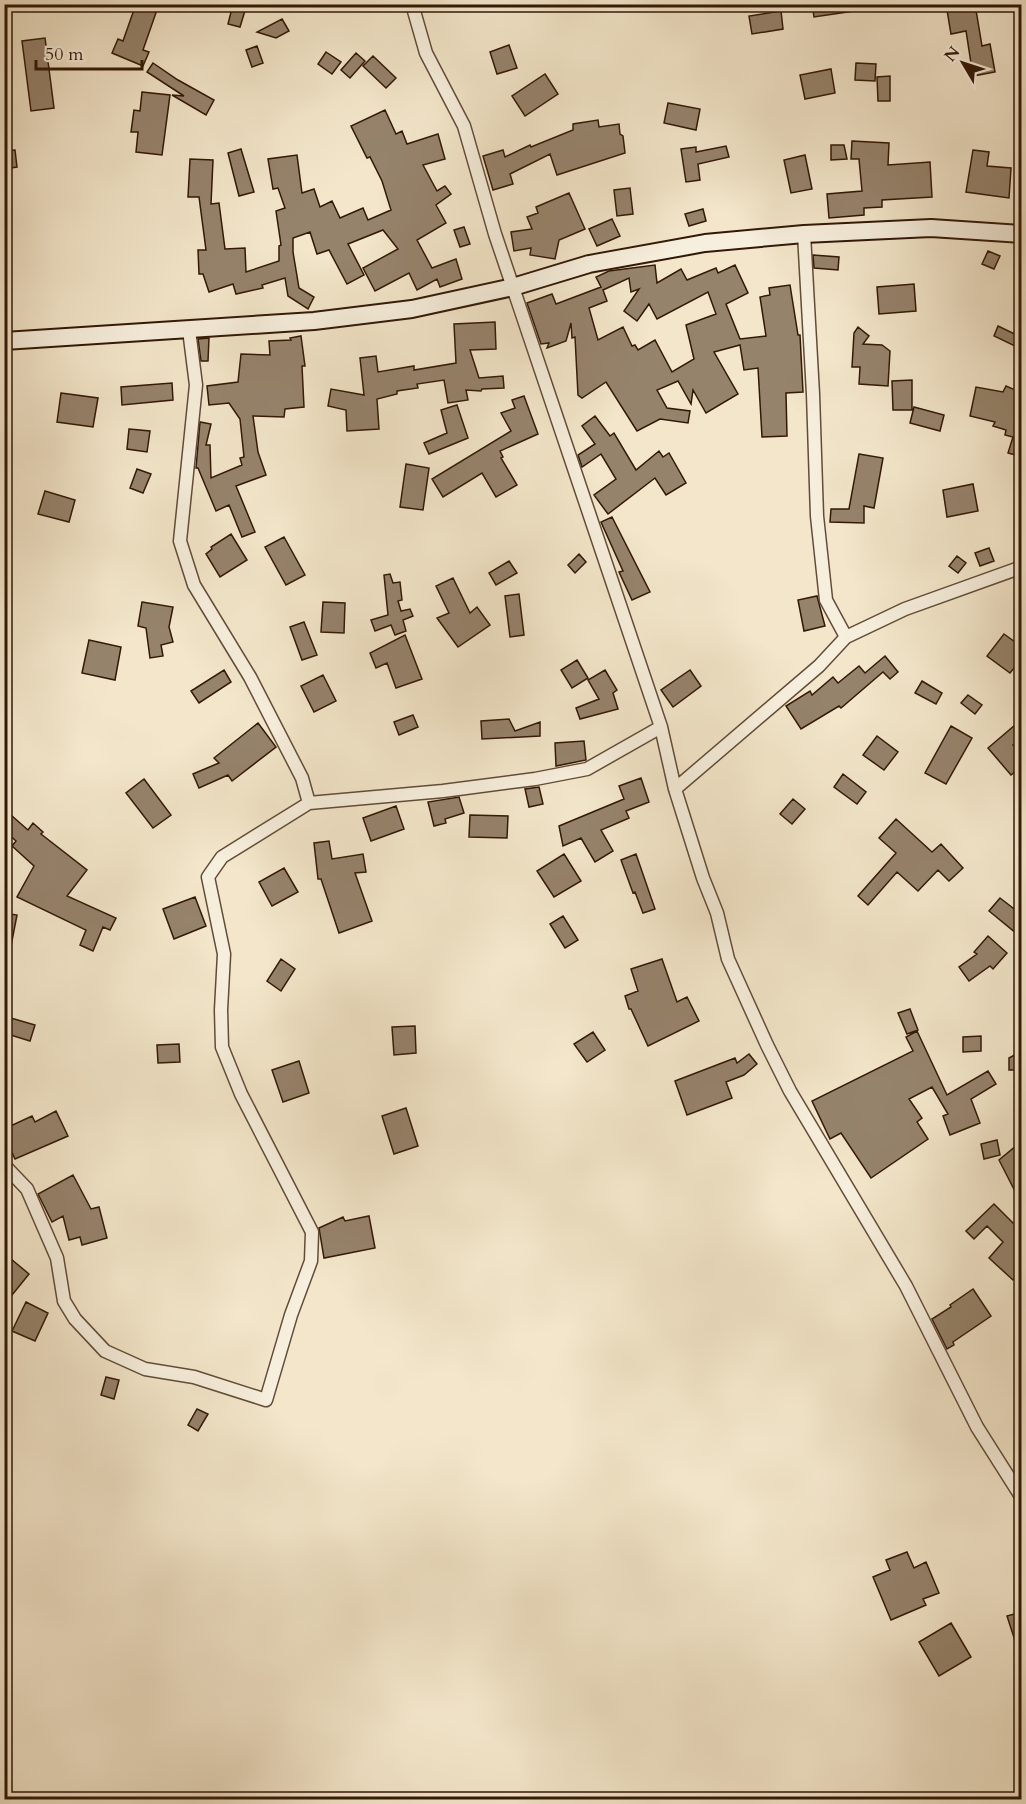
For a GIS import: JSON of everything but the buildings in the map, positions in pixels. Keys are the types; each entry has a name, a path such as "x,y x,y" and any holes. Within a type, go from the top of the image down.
{"street":[{"path":"412,4 426,53 464,126 495,234 661,727 675,789 703,878 717,913 728,959 790,1091 906,1286 977,1427 1022,1498"},
{"path":"4,341 314,321 412,309 513,286 589,264 705,243 804,234 931,228 1022,234"},
{"path":"804,234 820,547 826,600 846,637"},
{"path":"189,330 196,385 180,541 194,585 250,676 302,778 309,803"},
{"path":"675,789 819,666 846,637 905,609 1022,567"},
{"path":"4,1165 27,1189 57,1258 64,1301 75,1319 105,1351 145,1369 194,1377 266,1401 291,1315 311,1261 312,1232 241,1094 222,1047 224,954 208,877 222,857 309,803 443,791 536,779 587,769 661,727"}]}
